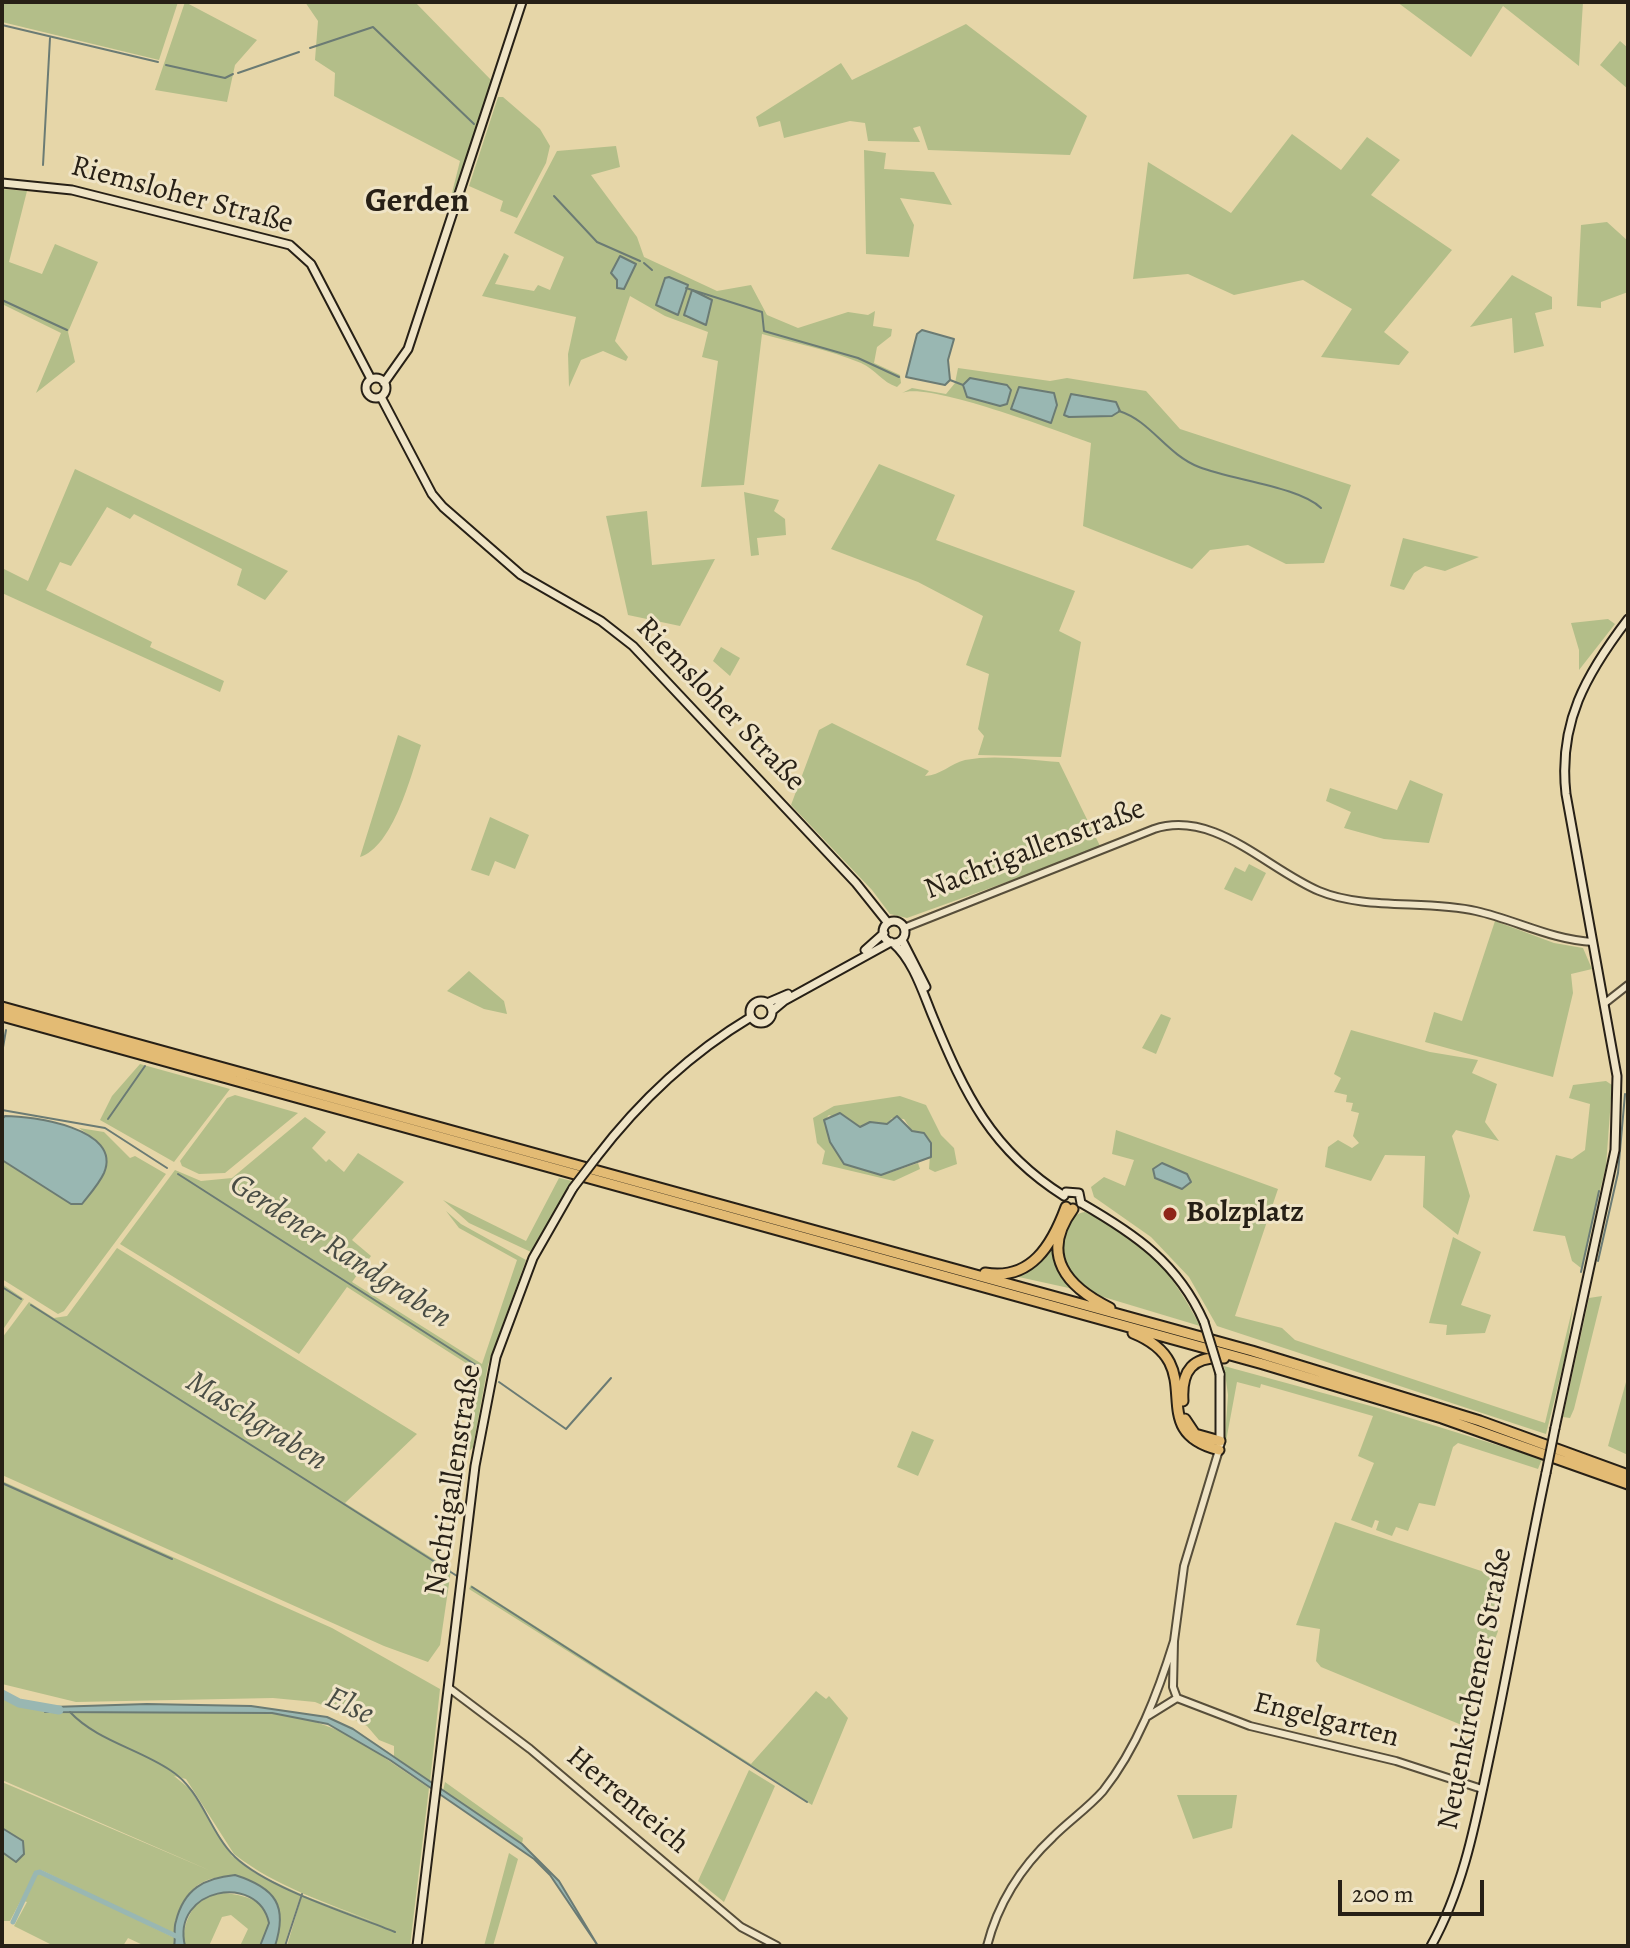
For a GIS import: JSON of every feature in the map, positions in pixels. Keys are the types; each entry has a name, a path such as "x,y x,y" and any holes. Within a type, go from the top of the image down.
{"highway":[{"path":"2,1007 1367,1385 1628,1475"},
{"path":"2,1016 1263,1364 1442,1418 1628,1484"},
{"path":"933,1264 995,1274 1020,1271 1042,1255 1073,1207"},
{"path":"1073,1207 1057,1245 1064,1274 1083,1294 1131,1318"},
{"path":"1092,1316 1148,1339 1164,1351 1174,1366 1180,1424 1187,1436 1220,1446"},
{"path":"1220,1446 1195,1434 1187,1425 1182,1396 1185,1373 1191,1364 1208,1357 1263,1364"}],"main road":[{"path":"384,383 408,349 522,2"},
{"name":"Riemsloher Straße","path":"2,183 89,194 290,245 311,264 371,379"},
{"path":"371,379 380,379 384,383 386,389 381,397 372,398 366,392 371,379"},
{"name":"Riemsloher Straße","path":"381,397 432,494 443,507 521,575 601,621 633,646 856,883 888,923"},
{"path":"1605,1003 1566,794 1564,756 1571,713 1580,688 1628,619"},
{"path":"898,922 904,928 895,941 797,993 772,1011 763,1023 751,1017 753,1003 767,1003 832,970 879,940 888,923 898,922"},
{"path":"884,933 895,941 921,977 968,1099 994,1137 1037,1177 1065,1194 1073,1207 1114,1220 1155,1251 1183,1281 1204,1322 1220,1374 1220,1446"},
{"path":"767,1003 772,1011"},
{"name":"Neuenkirchener Straße","path":"1431,1946 1455,1899 1482,1789 1517,1625 1525,1559 1544,1483 1616,1139 1617,1078 1605,1003"},
{"name":"Nachtigallenstraße","path":"417,1946 475,1466 496,1357 533,1258 573,1188 663,1084 708,1046 751,1017"},
{"path":"1065,1194 1079,1193 1073,1207"}],"street":[{"name":"Nachtigallenstraße","path":"904,928 1154,829 1182,824 1217,833 1331,895 1475,910 1553,936 1593,942"},
{"path":"1605,1003 1628,985"},
{"path":"1145,1718 1177,1698 1173,1687 1174,1641 1184,1566 1220,1446"},
{"path":"987,1946 1005,1897 1021,1872 1105,1787 1145,1718 1174,1641"},
{"name":"Herrenteich","path":"449,1688 530,1749 741,1927 777,1946"},
{"name":"Engelgarten","path":"1177,1698 1250,1726 1396,1761 1482,1789"}],"green space":[{"path":"2,2 178,2 159,60 2,22"},
{"path":"185,2 257,40 235,65 227,102 155,90"},
{"path":"305,2 415,2 492,81 454,201 451,197 460,161 334,96 335,73 315,60 318,21"},
{"path":"1397,2 1583,2 1579,66 1503,6 1471,57"},
{"path":"966,24 1087,116 1070,155 928,150 920,126 913,128 920,142 868,141 865,123 850,121 784,138 780,121 759,127 756,117 841,63 852,80"},
{"path":"1620,41 1628,48 1628,89 1600,65"},
{"path":"498,97 503,97 540,129 550,146 546,163 517,218 500,211 503,201 469,186"},
{"path":"1292,134 1341,170 1367,137 1400,160 1371,195 1452,250 1384,332 1409,352 1399,365 1321,357 1352,309 1303,280 1234,295 1188,274 1133,279 1148,162 1231,213"},
{"path":"616,146 620,167 591,175 637,237 644,257 717,291 751,285 767,315 798,328 848,312 868,315 875,311 873,326 892,329 891,336 877,347 874,363 900,375 901,383 897,387 892,385 849,358 762,334 744,485 701,487 718,361 702,357 708,332 665,316 630,296 615,341 628,357 626,361 603,351 581,360 569,387 568,354 576,317 482,296 504,253 509,256 495,284 534,291 538,285 550,290 564,257 514,233 557,151","holes":["692,290 710,298 706,325 685,317"]},
{"path":"864,150 886,153 884,169 934,172 952,205 900,198 914,225 909,257 866,254"},
{"path":"2,189 27,191 9,262 42,274 55,244 98,262 68,332 75,362 36,393 61,333 2,304"},
{"path":"1607,222 1628,241 1628,292 1601,302 1601,308 1577,306 1581,225"},
{"path":"1512,275 1552,297 1552,309 1535,313 1544,346 1514,353 1512,318 1470,327"},
{"path":"958,368 1050,381 1067,378 1146,391 1180,429 1351,485 1324,563 1286,564 1248,545 1210,550 1192,569 1083,526 1091,443 965,401 916,391 902,393 912,388 946,394 955,383"},
{"path":"879,464 955,495 936,540 1075,591 1059,631 1081,642 1061,757 978,755 984,736 978,729 989,674 966,665 983,616 918,582 831,549"},
{"path":"75,469 288,571 265,600 237,585 242,569 134,514 130,519 107,507 71,566 60,562 46,590 152,642 150,647 224,681 220,692 2,593 2,568 28,581"},
{"path":"744,492 779,500 774,511 785,519 786,535 757,538 759,555 751,556"},
{"path":"647,511 652,565 715,559 680,626 628,615 606,516"},
{"path":"1403,538 1479,557 1445,571 1425,566 1414,573 1404,590 1390,586"},
{"path":"1608,619 1615,624 1579,670 1579,650 1571,623"},
{"path":"721,647 740,658 730,676 713,661"},
{"path":"832,723 929,771 925,776 976,758 1059,762 1101,848 907,918 890,914 872,890 791,805 819,730"},
{"path":"398,735 421,745 417,758 391,825 372,851 360,857"},
{"path":"1410,780 1443,794 1429,843 1384,839 1344,828 1351,812 1326,801 1330,788 1397,810"},
{"path":"490,817 529,835 515,869 495,861 489,876 471,870"},
{"path":"1249,864 1266,873 1252,901 1224,889 1235,867 1245,872"},
{"path":"1495,921 1554,943 1583,948 1592,969 1571,974 1573,993 1553,1077 1425,1042 1434,1012 1462,1021"},
{"path":"469,971 504,1001 507,1014 484,1009 447,991"},
{"path":"1161,1014 1171,1018 1156,1054 1142,1048"},
{"path":"1351,1030 1430,1052 1478,1060 1472,1073 1497,1084 1485,1122 1499,1141 1456,1130 1452,1136 1470,1196 1458,1235 1423,1207 1425,1156 1385,1155 1371,1181 1325,1167 1328,1147 1338,1140 1352,1148 1359,1143 1353,1136 1359,1113 1351,1111 1353,1103 1346,1102 1347,1095 1334,1092 1341,1078 1334,1074"},
{"path":"140,1064 230,1089 174,1162 100,1120 112,1096"},
{"path":"1606,1081 1612,1085 1606,1166 1581,1268 1572,1261 1565,1236 1533,1231 1556,1155 1572,1159 1585,1150 1590,1104 1569,1098 1573,1085"},
{"path":"235,1095 298,1113 225,1173 199,1174 182,1166 180,1161 227,1098"},
{"path":"900,1096 926,1105 941,1135 954,1148 957,1164 935,1172 929,1169 931,1142 924,1133 912,1131 904,1119 892,1118 887,1124 860,1127 829,1115 824,1121 825,1127 854,1167 889,1173 918,1163 920,1169 894,1181 822,1164 825,1151 817,1143 813,1118 834,1106"},
{"path":"305,1117 326,1132 312,1148 326,1162 329,1159 344,1172 358,1153 404,1182 352,1240 371,1256 352,1282 482,1364 517,1260 459,1228 446,1211 461,1224 526,1260 488,1365 473,1447 467,1454 480,1372 347,1287 299,1354 120,1244 175,1170 201,1181 232,1178"},
{"path":"79,1128 104,1132 130,1158 135,1156 166,1174 64,1311 58,1314 2,1279 2,1160 71,1204 82,1204 102,1173 104,1155 92,1138"},
{"path":"1116,1130 1278,1189 1235,1316 1282,1328 1295,1340 1545,1423 1573,1306 1567,1349 1546,1434 1217,1326 1189,1277 1151,1237 1094,1197 1091,1187 1104,1177 1125,1186 1134,1160 1112,1154"},
{"path":"559,1178 572,1181 531,1252 469,1223 443,1200 526,1241"},
{"path":"1085,1212 1124,1233 1153,1258 1178,1288 1200,1326 1087,1292 996,1272 1015,1268 1029,1260 1065,1222"},
{"path":"1453,1237 1481,1252 1461,1305 1491,1315 1485,1333 1446,1335 1447,1325 1429,1323"},
{"path":"117,1248 417,1434 345,1503 451,1570 440,1645 428,1662 384,1646 2,1475 2,1338 29,1302 54,1318 67,1316"},
{"path":"2,1284 24,1299 2,1331"},
{"path":"1602,1296 1574,1409 1570,1418 1563,1417 1589,1298"},
{"path":"1224,1366 1378,1408 1542,1459 1538,1469 1458,1443 1453,1447 1435,1506 1419,1503 1408,1531 1396,1527 1392,1536 1376,1530 1379,1521 1375,1520 1372,1528 1351,1520 1374,1463 1358,1456 1373,1416 1261,1384 1260,1388 1237,1382 1224,1452 1228,1395"},
{"path":"1628,1375 1628,1455 1608,1446"},
{"path":"912,1431 934,1440 918,1476 897,1467"},
{"path":"2,1481 332,1628 440,1689 430,1782 394,1756 394,1746 379,1740 367,1726 315,1702 273,1698 76,1702 2,1684"},
{"path":"1335,1522 1502,1578 1494,1626 1498,1631 1464,1726 1321,1667 1316,1661 1320,1629 1296,1625"},
{"path":"471,1585 751,1764 816,1691 826,1699 829,1696 848,1718 812,1805 469,1589"},
{"path":"2,1697 45,1712 272,1713 305,1718 351,1735 429,1788 410,1946 287,1946 302,1895 377,1923 285,1885 250,1866 234,1854 186,1779 174,1776 190,1789 232,1856 255,1873 301,1894 284,1946 275,1946 280,1929 268,1892 235,1878 206,1880 194,1888 178,1915 174,1934 41,1870 36,1871 175,1938 174,1946 145,1946 128,1938 123,1946 54,1946 14,1926 27,1902 21,1900 10,1921 2,1921 2,1782 211,1871 2,1780"},
{"path":"749,1770 775,1786 724,1902 698,1881"},
{"path":"445,1782 523,1838 522,1844 443,1791"},
{"path":"1177,1795 1237,1795 1232,1828 1193,1839"},
{"path":"509,1853 518,1859 493,1946 484,1946"},
{"path":"213,1892 247,1898 262,1906 269,1921 260,1946 240,1946 248,1929 231,1915 222,1917 209,1946 185,1946 185,1930 190,1914 200,1901"}],"water":[{"path":"620,256 636,264 624,289 617,288 617,280 611,273"},
{"path":"665,278 688,285 678,315 656,305"},
{"path":"692,290 712,300 706,325 684,315"},
{"path":"922,330 954,339 948,360 950,380 945,385 906,377 917,334"},
{"path":"970,378 1007,385 1011,390 1007,404 1000,406 967,397 963,385"},
{"path":"1019,387 1054,393 1057,405 1051,423 1011,409"},
{"path":"1071,394 1116,402 1120,411 1112,416 1069,417 1064,415"},
{"path":"840,1113 860,1127 870,1122 887,1124 897,1116 912,1131 924,1133 931,1143 931,1157 881,1175 844,1164 830,1142 824,1120"},
{"path":"5,1116 53,1122 88,1135 100,1145 106,1158 104,1173 82,1204 71,1204 2,1160 2,1119"},
{"path":"1162,1163 1187,1174 1191,1182 1182,1189 1155,1178 1153,1169"},
{"path":"147,1704 251,1706 327,1717 353,1729 522,1844 559,1881 598,1946 550,1875 534,1859 390,1760 328,1724 272,1713 45,1712 52,1707"},
{"path":"2,1828 23,1841 24,1854 16,1862 2,1852"},
{"path":"235,1875 260,1886 275,1900 280,1920 275,1946 260,1946 269,1923 262,1907 249,1897 234,1893 218,1894 203,1900 191,1911 184,1926 185,1946 174,1946 176,1921 190,1893 205,1882"}],"waterway":[{"path":"2,25 158,62"},
{"path":"310,48 373,27 474,124"},
{"path":"43,165 50,38"},
{"path":"238,73 299,52"},
{"path":"166,65 225,78 233,74"},
{"path":"554,196 597,242 640,261"},
{"path":"644,263 652,270"},
{"path":"686,288 762,312 764,331 858,358 899,377"},
{"path":"2,300 67,330"},
{"path":"950,380 963,385"},
{"path":"1119,411 1140,422 1177,454 1199,467 1282,489 1321,508"},
{"path":"2,1053 6,1030"},
{"path":"108,1119 145,1066"},
{"path":"1598,1261 1618,1173 1625,1094"},
{"name":"Gerdener Randgraben","path":"2,1110 105,1128 167,1168"},
{"name":"Gerdener Randgraben","path":"178,1174 479,1367"},
{"path":"1581,1272 1599,1191"},
{"name":"Maschgraben","path":"2,1287 21,1299"},
{"name":"Maschgraben","path":"31,1305 457,1576"},
{"name":"Gerdener Randgraben","path":"499,1382 566,1429 611,1378"},
{"path":"2,1483 172,1559"},
{"name":"Maschgraben","path":"472,1587 807,1802"},
{"name":"Else","path":"2,1694 19,1703 59,1710"},
{"path":"70,1712 92,1730 181,1778 226,1847 250,1869 289,1890 395,1932"},
{"path":"13,1922 36,1873 40,1872 178,1937"},
{"path":"285,1946 302,1894"}],"place":[{"name":"Bolzplatz","path":"1170,1214"}],"district":[{"name":"Gerden","path":"417,203"}]}
